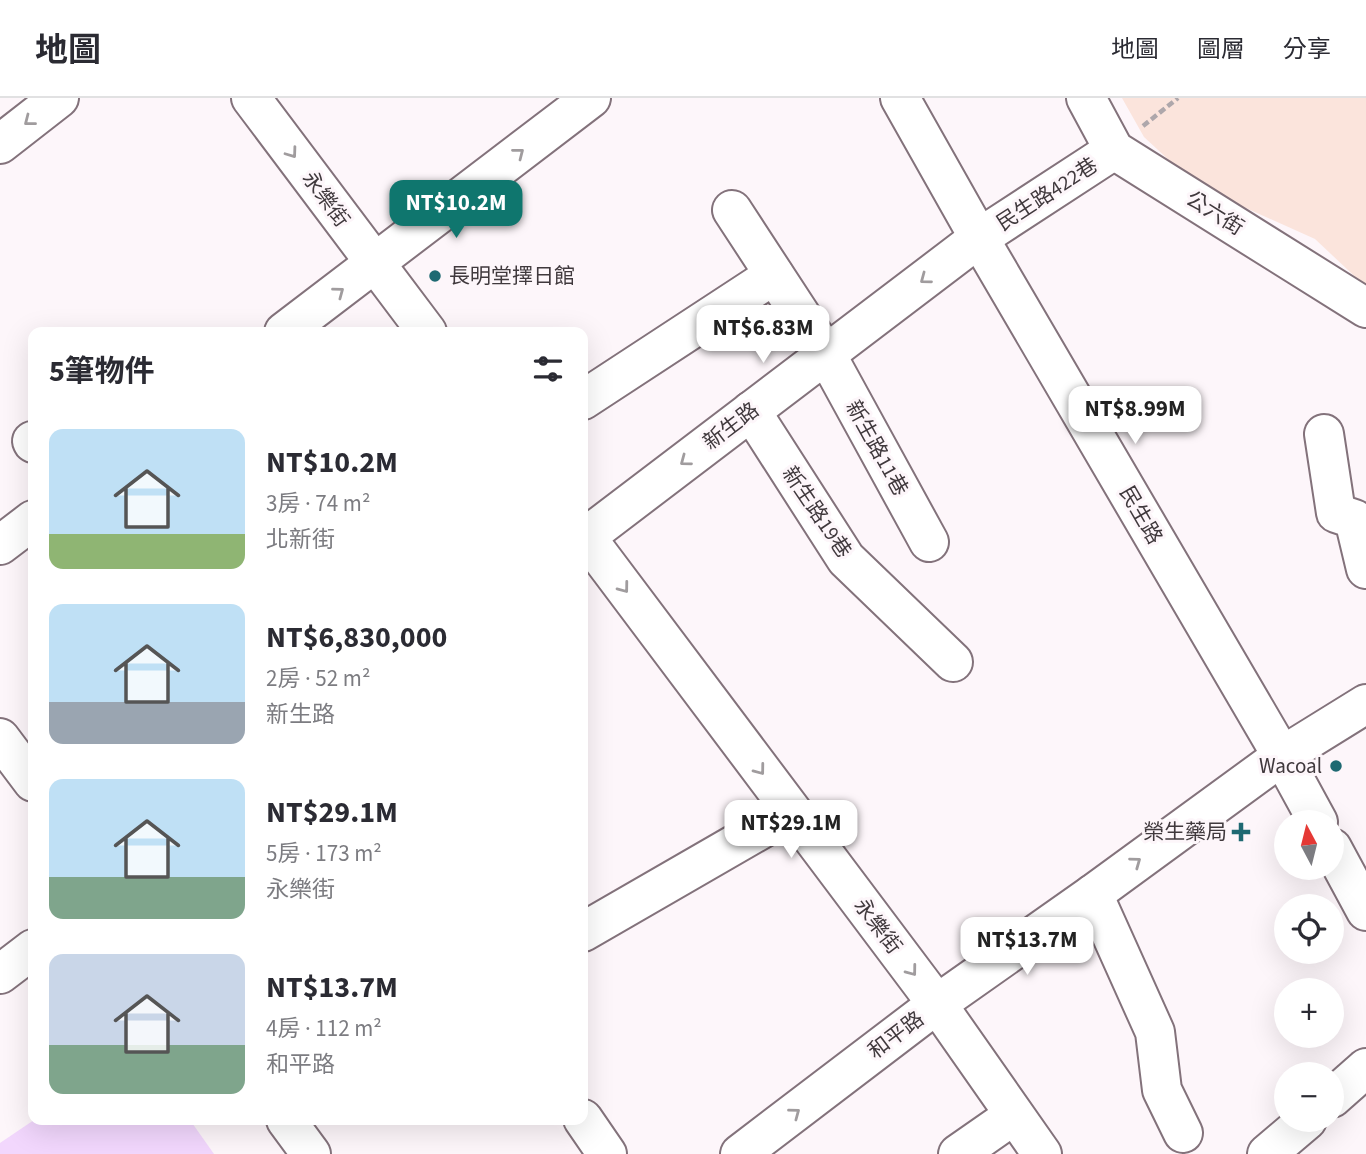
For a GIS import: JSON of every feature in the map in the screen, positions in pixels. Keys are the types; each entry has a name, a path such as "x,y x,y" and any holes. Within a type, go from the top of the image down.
{"street":[{"path":"0,144 59,98"},
{"name":"永樂街","path":"251,98 423,327"},
{"path":"291,327 590,98"},
{"name":"民生路","path":"900,98 1311,810"},
{"name":"公六街","path":"1086,98 1114,150 1366,308"},
{"name":"民生路422巷","path":"979,238 1114,150"},
{"name":"新生路11巷","path":"732,210 826,354 929,542"},
{"name":"新生路","path":"588,533 979,238"},
{"path":"588,397 774,275"},
{"name":"新生路19巷","path":"751,411 846,559 953,662"},
{"path":"1324,434 1336,513 1354,519 1366,569"},
{"path":"0,545 28,524"},
{"name":"永樂街","path":"588,541 937,1004 1042,1154"},
{"name":"和平路","path":"740,1154 937,1004 1282,756 1366,704"},
{"path":"0,738 28,775"},
{"path":"588,929 792,812"},
{"path":"1344,870 1366,911"},
{"path":"1093,894 1155,1032 1163,1090 1183,1133"},
{"path":"0,974 28,953"},
{"path":"1344,1087 1366,1068"},
{"path":"958,1154 1014,1115"},
{"path":"290,1125 311,1154"},
{"path":"587,1125 607,1154"},
{"path":"1267,1154 1293,1132"}],"shaded area":[{"path":"1122,98 1366,98 1366,287 1315,239 1197,186 1144,137"}],"building":[{"path":"28,1124 194,1125 214,1154 0,1154 0,1143"}],"place":[{"name":"長明堂擇日館","path":"435,276"},
{"name":"Wacoal","path":"1336,766"},
{"name":"榮生藥局","path":"1241,832"}]}
